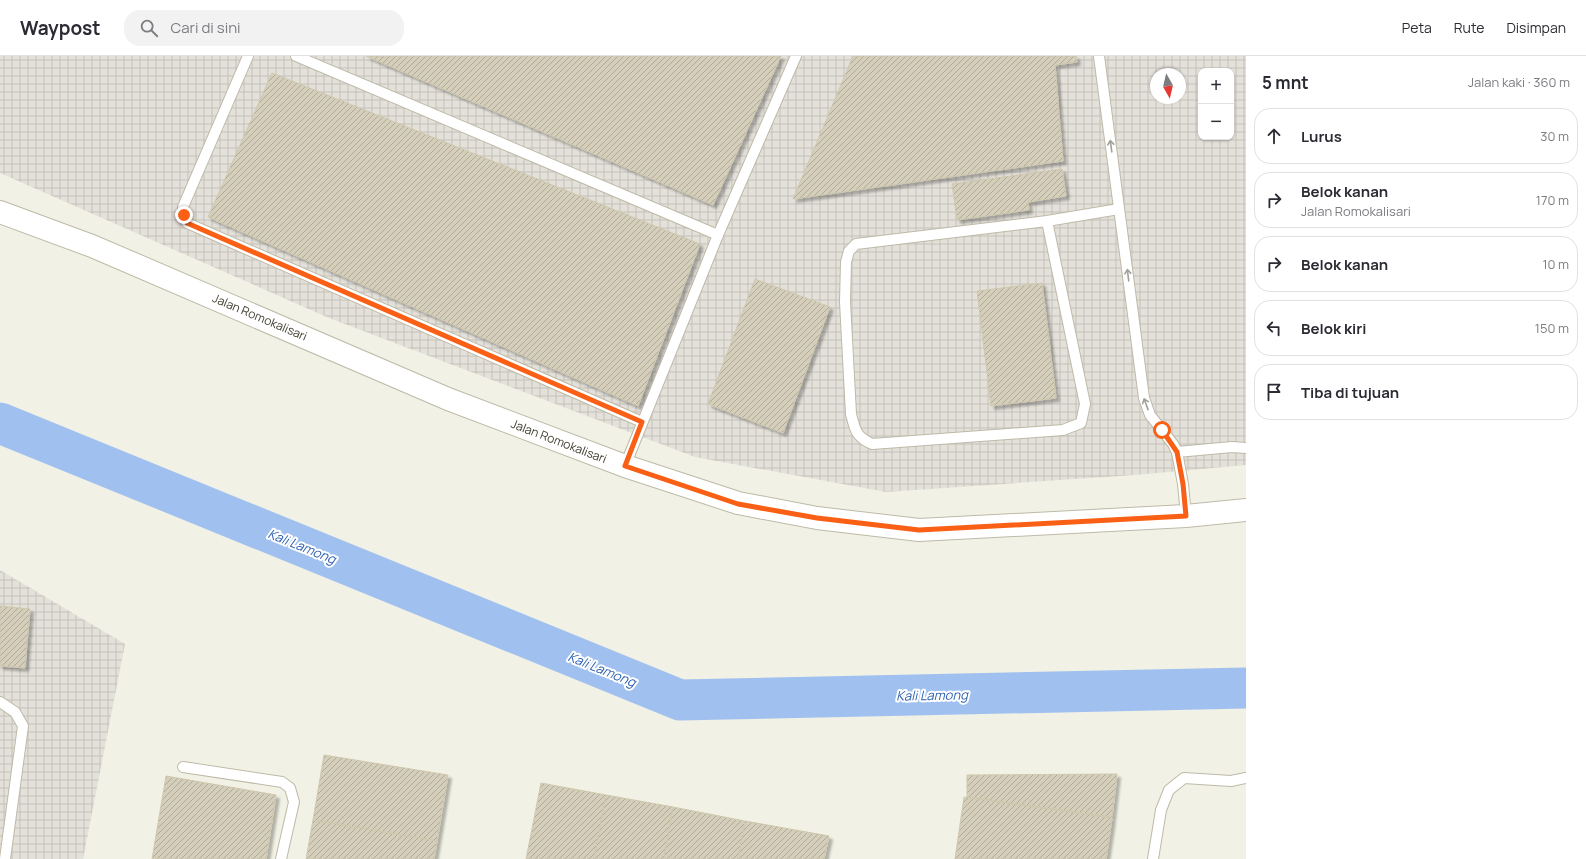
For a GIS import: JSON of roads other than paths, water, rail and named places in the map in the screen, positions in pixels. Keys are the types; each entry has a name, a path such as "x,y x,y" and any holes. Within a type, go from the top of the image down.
{"street":[{"name":"Jalan Romokalisari","path":"0,212 92,246 448,399 625,466 738,504 817,518 919,530 1186,516 1246,510"}],"lane":[{"path":"248,56 183,207 187,223 642,422"},
{"path":"296,56 718,235"},
{"path":"625,466 718,235 796,56"},
{"path":"1099,56 1144,398 1150,415 1173,444 1177,452 1183,484 1186,516"},
{"path":"1047,221 1085,404 1081,423 1063,430 872,444 863,440 855,430 851,414 845,302 846,262 849,251 856,244 1047,221 1119,208"},
{"path":"1177,452 1232,447 1246,448"},
{"path":"0,702 15,712 23,726 5,859"},
{"path":"183,767 282,782 290,788 294,802 281,859"},
{"path":"1153,859 1161,810 1169,790 1184,778 1231,781 1246,778"}],"waterway":[{"name":"Kali Lamong","path":"0,423 680,700 1246,688"}]}
